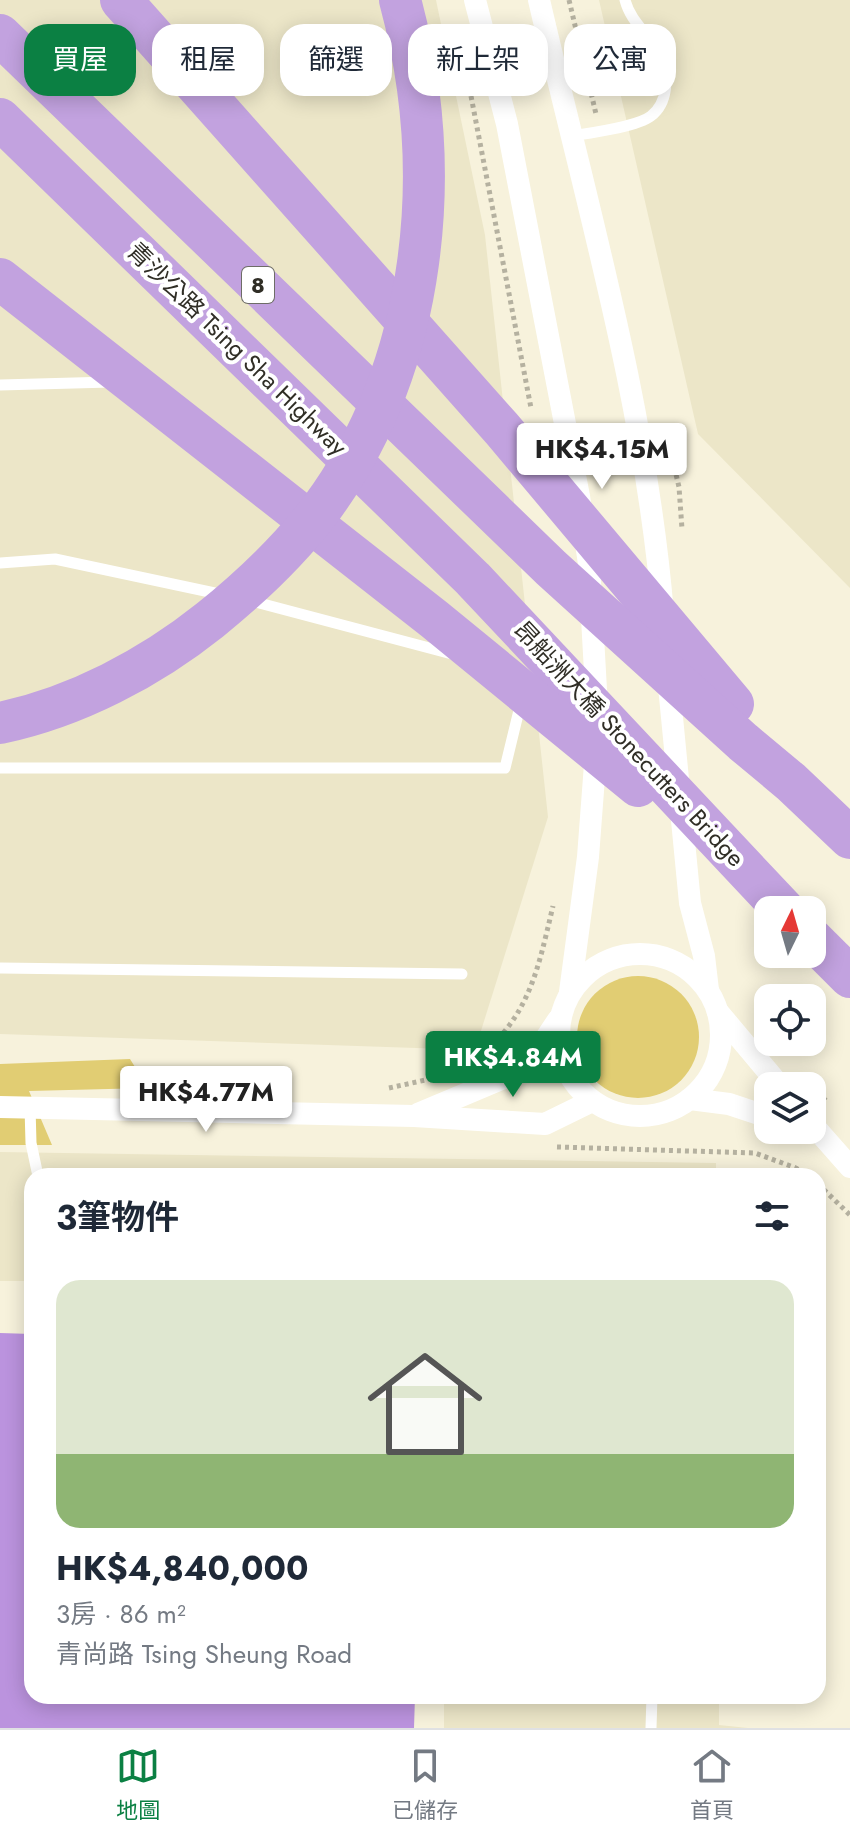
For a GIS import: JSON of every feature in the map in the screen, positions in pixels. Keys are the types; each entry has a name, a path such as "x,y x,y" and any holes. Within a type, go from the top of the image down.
{"highway":[{"path":"121,0 591,532 754,730 791,782"},
{"path":"0,723 75,700 128,675 182,642 247,590 282,554 321,509 347,467 374,417 398,359 422,239 425,183 417,73 400,6"},
{"name":"8","path":"0,35 516,535 850,838"},
{"name":"青沙公路 Tsing Sha Highway","path":"0,119 473,579"},
{"path":"0,279 434,619 674,816 731,856"},
{"name":"昂船洲大橋 Stonecutters Bridge","path":"473,579 770,896"},
{"path":"826,953 850,977"}],"street":[{"path":"475,0 507,124 577,481 589,564 597,691 596,769 570,992 561,1016 558,1040 563,1063 575,1084 592,1101 611,1111 631,1116 652,1116 673,1110 708,1081 718,1059 722,1035 718,1011"},
{"path":"539,0 628,378 650,490 690,903 704,956 708,990"},
{"path":"570,992 586,975 605,962 627,955 650,955 673,961 692,973 708,990 718,1011 768,1072"},
{"path":"414,1116 511,1075 538,1050 561,1016"},
{"path":"690,1099 729,1104 754,1112"},
{"path":"0,1107 414,1116 545,1124 592,1101"},
{"path":"826,1141 850,1167"},
{"path":"825,1144 831,1147"}],"lane":[{"path":"570,136 650,117 665,96 666,77 661,57 629,15 625,0"},
{"path":"0,385 151,381"},
{"path":"0,563 55,559 280,606 527,675 505,768 0,768"},
{"path":"0,968 462,974"},
{"path":"30,1107 31,1143 36,1168"},
{"path":"651,1728 652,1704"}],"path":[{"path":"471,96 533,417"},
{"path":"473,1063 495,1044 525,1003 539,965 554,903"},
{"path":"375,1087 390,1088 433,1079"},
{"path":"826,1192 850,1215"}],"shaded area":[{"path":"0,0 436,0 441,24 408,24 408,96 456,96 485,235 548,817 475,1050 0,1034"},
{"path":"599,0 850,0 850,588 698,434 621,96 676,96 676,24 604,24"},
{"path":"638,976 661,980 681,994 695,1014 699,1037 695,1060 681,1080 661,1094 638,1098 615,1094 595,1080 581,1060 577,1037 581,1014 595,994 615,980"},
{"path":"130,1059 148,1088 29,1091 52,1145 0,1145 0,1064"},
{"path":"0,1152 716,1163 716,1168 24,1168 24,1281 0,1281"},
{"path":"0,1333 24,1334 24,1704 415,1704 414,1728 0,1728"},
{"path":"444,1704 719,1704 719,1725 748,1728 444,1728"}]}
